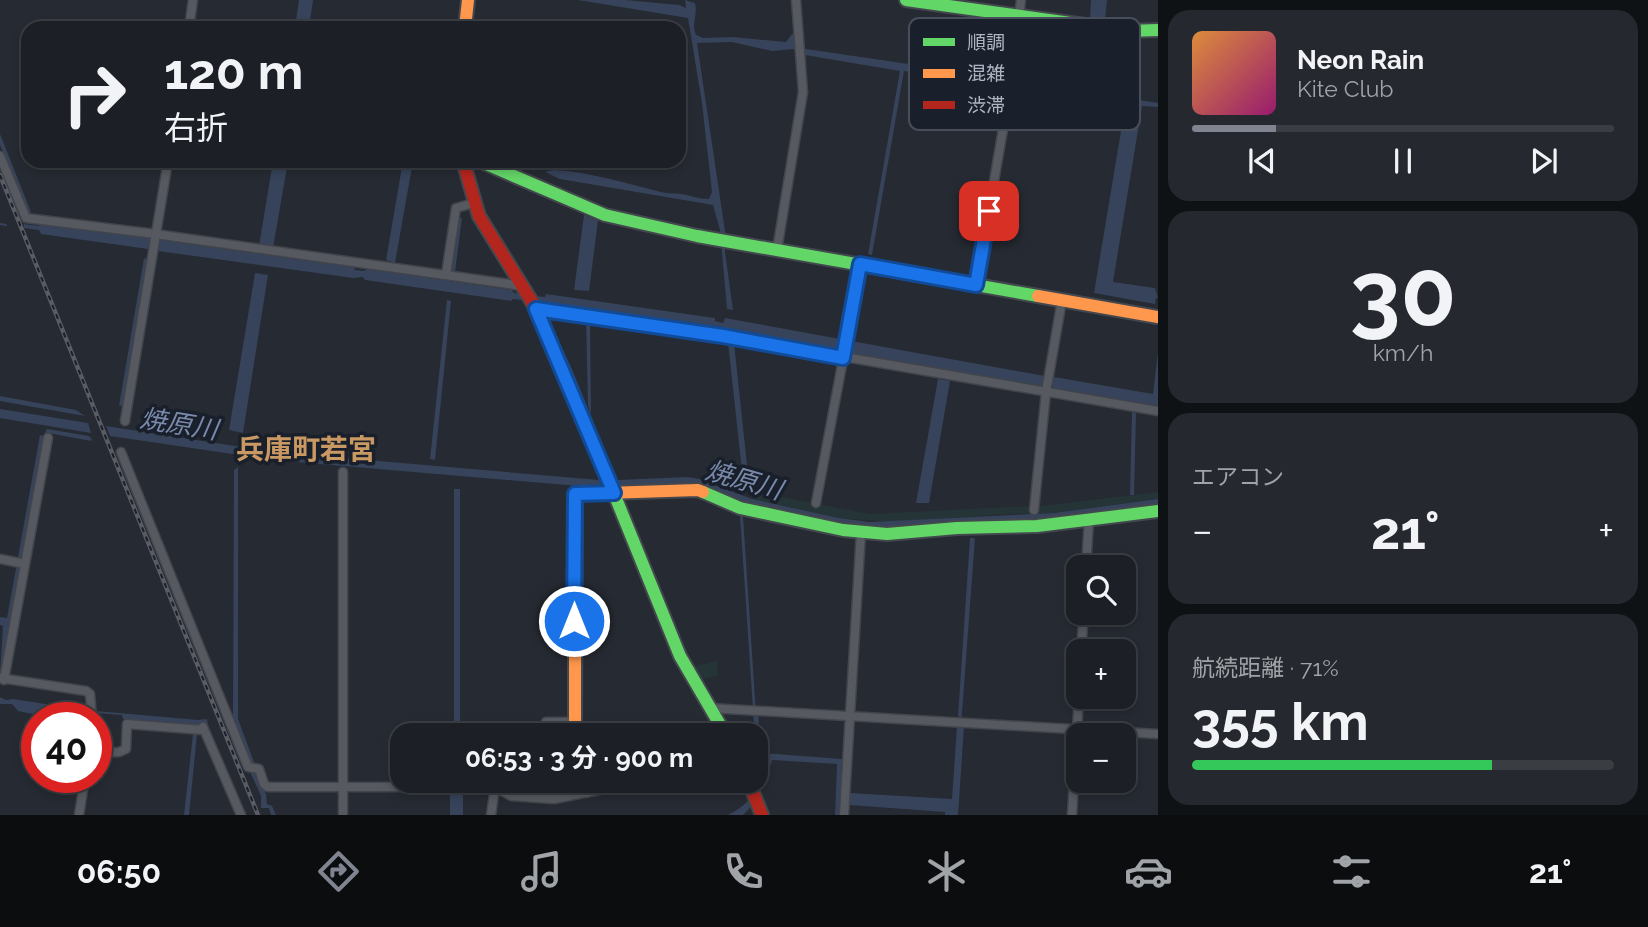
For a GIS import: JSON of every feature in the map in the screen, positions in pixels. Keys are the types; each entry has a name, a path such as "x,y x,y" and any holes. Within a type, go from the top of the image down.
{"street":[{"path":"190,21 193,0"},
{"path":"466,21 468,0"},
{"path":"777,250 803,92 796,0"},
{"path":"906,0 1034,18"},
{"path":"1019,16 1021,0"},
{"path":"1140,31 1158,30"},
{"path":"976,285 1003,130"},
{"path":"0,156 26,218 446,275 529,298 723,336 1158,411"},
{"path":"125,421 167,168"},
{"path":"465,168 474,203 488,234 529,298 607,476 680,656 718,723"},
{"path":"495,168 605,215 618,218 722,241 1158,317"},
{"path":"509,168 549,183 618,218"},
{"path":"446,275 456,208 474,203"},
{"path":"816,503 860,264"},
{"path":"1034,510 1046,392 1062,300"},
{"path":"48,438 20,563 2,679 86,691 90,694 91,702"},
{"path":"121,453 229,720 264,784 390,787"},
{"path":"343,472 343,815"},
{"path":"575,723 575,494 698,490 740,508 861,532 887,534 957,528 1037,526 1158,511"},
{"path":"1087,555 1089,520"},
{"path":"844,815 861,532"},
{"path":"0,559 20,563"},
{"path":"709,708 1066,727"},
{"path":"112,752 126,749 127,724 203,729 241,815"},
{"path":"1136,732 1158,734"},
{"path":"79,815 82,793"},
{"path":"491,815 494,793"},
{"path":"505,793 510,796 553,799 586,793"},
{"path":"550,793 553,799"},
{"path":"1072,815 1073,793"}],"shaded area":[{"path":"757,492 870,514 1049,505 1158,492 1158,499 1054,513 893,522 839,518 752,499"},
{"path":"718,661 717,676 702,679 695,666"}],"water":[{"path":"299,0 313,0 310,21 296,21"},
{"path":"578,0 625,0 686,8 685,0 695,3 695,31 696,35 703,38 732,37 786,42 795,34 796,46 806,49 909,64 909,72 904,71 872,255 868,254 900,71 805,55 793,49 772,51 732,42 697,43 725,231 725,252 733,310 727,309 720,230 713,205 560,179 545,172 554,170 584,173 664,193 709,199 712,192 702,103 688,18"},
{"path":"1091,0 1107,0 1105,18 1090,18"},
{"path":"1140,100 1158,103 1158,107 1142,106 1140,118"},
{"path":"1121,130 1138,130 1113,282 1155,288 1158,298 1155,304 1094,293"},
{"path":"0,134 31,212 28,213 0,145"},
{"path":"272,168 287,168 273,248 259,246"},
{"path":"402,168 412,168 395,263 386,260"},
{"path":"584,215 598,220 589,291 574,290"},
{"path":"458,218 462,218 455,272 451,271"},
{"path":"41,222 150,238 150,241 158,243 160,240 354,267 355,270 367,269 512,290 514,293 545,297 546,294 715,318 715,321 723,323 725,318 840,339 841,343 850,345 851,341 1045,376 1044,380 1052,381 1054,377 1153,394 1158,352 1158,406 1053,388 1052,385 1044,384 1043,388 849,353 849,349 839,348 839,351 722,332 723,327 714,326 713,329 545,306 544,303 513,299 511,301 365,280 363,277 353,278 158,251 158,248 148,249 41,234 39,230 24,228 24,224 39,226"},
{"path":"144,258 148,260 124,405 119,406"},
{"path":"255,273 268,275 243,433 229,430"},
{"path":"447,300 451,301 435,460 430,459"},
{"path":"586,320 590,321 591,415 588,405"},
{"name":"焼原川","path":"728,342 734,343 750,493 744,490"},
{"path":"938,379 950,381 929,503 916,503"},
{"path":"0,396 76,410 85,416 0,401"},
{"path":"0,409 88,423 91,433 0,418"},
{"path":"1132,412 1136,413 1134,495 1130,495"},
{"path":"106,426 274,452 599,480 602,488 273,460 110,436"},
{"path":"47,429 89,436 92,439 91,441 48,433 44,437 0,675 3,626 0,625 0,617 7,618 40,435 43,436"},
{"path":"238,467 238,719 254,762 255,772 266,794 267,804 272,806 276,815 271,815 269,808 261,808 261,796 251,774 251,762 234,723 226,723 224,718 233,717 234,470"},
{"path":"688,477 752,499 870,522 1054,513 1158,499 1158,507 1058,520 873,530 843,526 745,503 699,485 621,487 617,480"},
{"path":"454,489 460,489 460,721 542,723 454,723"},
{"path":"580,500 584,501 584,723 580,723"},
{"path":"740,516 743,516 759,723 754,723"},
{"path":"970,538 975,538 961,726 964,727 958,815 849,805 849,800 841,799 839,815 835,815 837,764 772,760 768,772 768,754 842,759 841,797 850,798 850,793 952,799 957,726 960,726 958,716"},
{"path":"0,697 33,702 21,702 21,712 12,704 0,704"},
{"path":"112,712 207,719 208,725 196,727 123,719 122,715"},
{"path":"193,734 197,734 189,815 184,815"},
{"path":"450,793 463,793 463,815 450,815"},
{"path":"759,793 743,815 728,815 747,802"}],"waterway":[{"path":"0,224 6,225"}],"railway":[{"path":"0,175 258,815"}],"traffic: fast":[{"path":"906,0 1035,18"},
{"path":"1140,31 1158,30"},
{"path":"495,168 605,215 697,236 1038,296"},
{"path":"703,492 740,508 843,530 887,534 957,528 1037,526 1158,511"},
{"path":"615,496 680,656 719,723"}],"traffic: slow":[{"path":"466,21 468,0"},
{"path":"1038,296 1158,317"},
{"path":"575,723 575,494 703,492"}],"traffic: jam":[{"path":"465,168 479,216 532,302 564,371 615,496"},
{"path":"753,793 762,815"}],"district":[{"name":"兵庫町若宮","path":"306,449"}],"route":[{"path":"574,621 575,494 614,493 536,309 723,336 843,358 860,264 976,285 989,211"}]}
